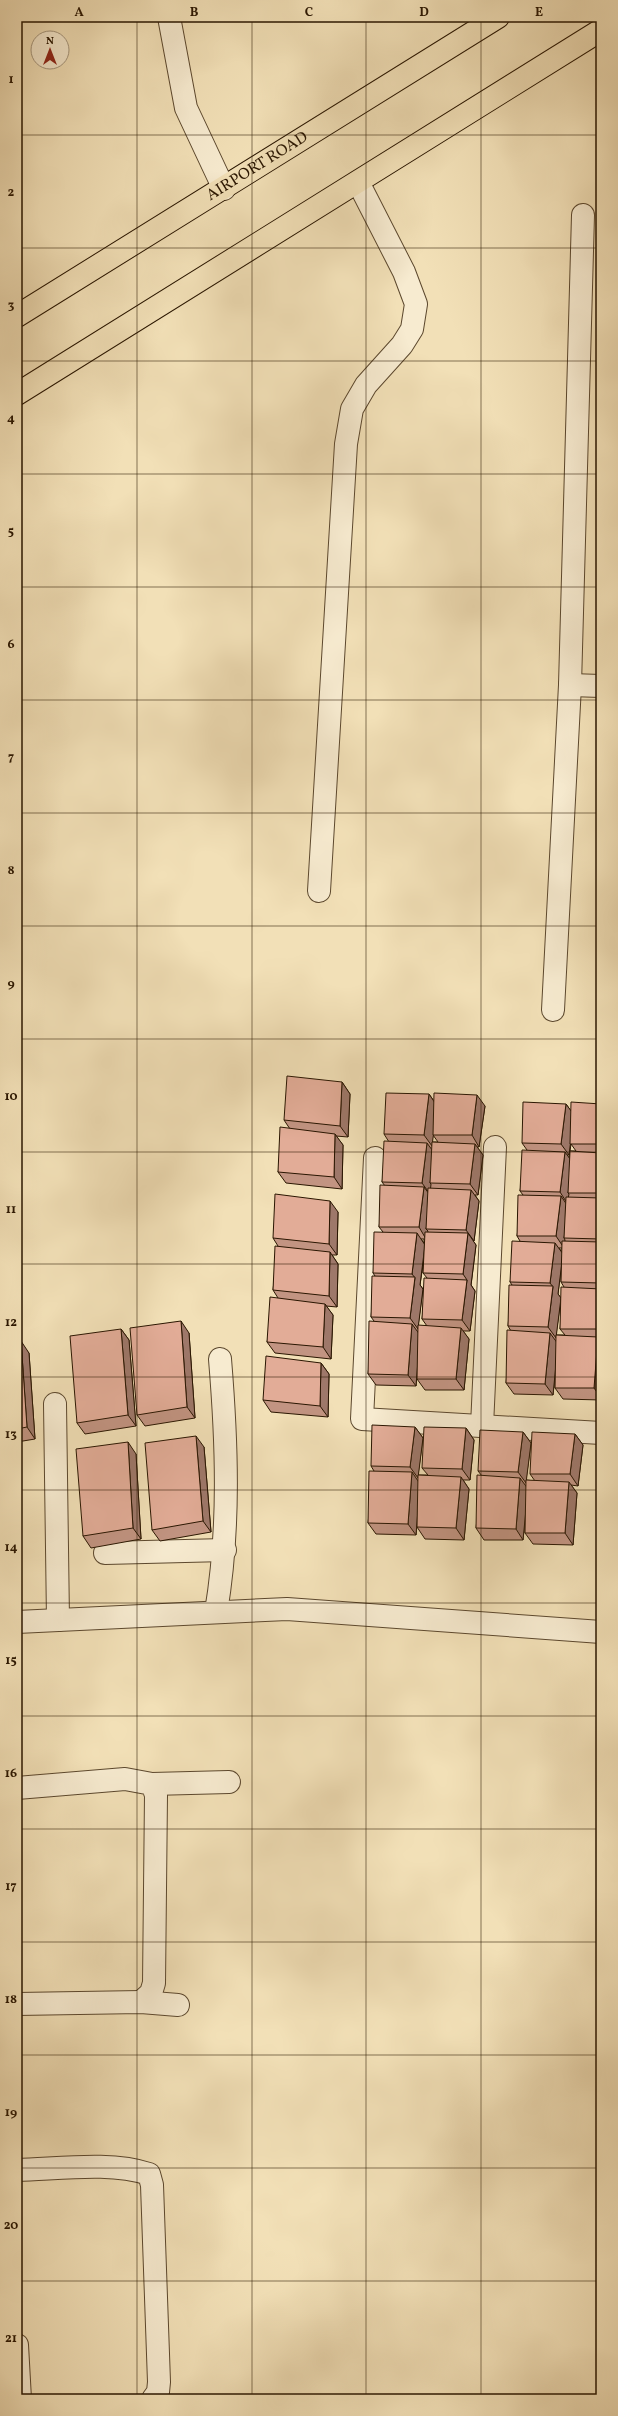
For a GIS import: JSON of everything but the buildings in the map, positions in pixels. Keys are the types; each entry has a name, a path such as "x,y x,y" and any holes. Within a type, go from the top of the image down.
{"main road":[{"name":"AIRPORT ROAD","path":"17,316 224,189 498,17"},
{"path":"17,394 601,30"}],"street":[{"path":"169,17 186,108 224,189"},
{"path":"319,891 346,444 352,409 366,385 402,345 412,329 416,304 404,272 358,182"},
{"path":"553,1010 570,685 583,215"},
{"path":"570,685 601,686"},
{"path":"482,1426 495,1147"},
{"path":"375,1158 362,1419 601,1433"},
{"path":"216,1612 225,1550 226,1432 220,1359"},
{"path":"56,1404 58,1620"},
{"path":"104,1553 225,1550"},
{"path":"17,1622 287,1609 601,1632"},
{"path":"17,1788 125,1779 152,1784 229,1782"},
{"path":"141,2002 151,1993 154,1984 156,1794 152,1784"},
{"path":"17,2004 141,2002 178,2005"},
{"path":"17,2170 115,2168 135,2169 149,2174 152,2185 159,2382 158,2392 153,2399"},
{"path":"17,2344 20,2399"}]}
